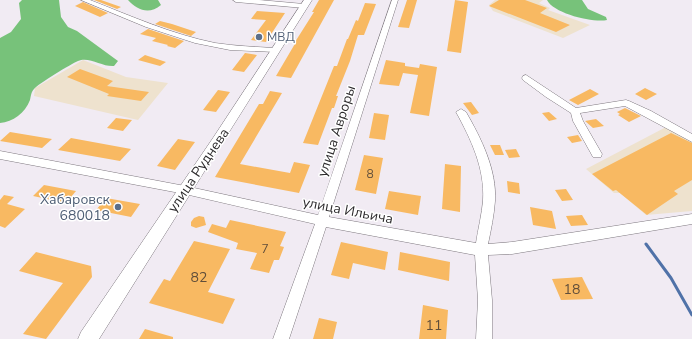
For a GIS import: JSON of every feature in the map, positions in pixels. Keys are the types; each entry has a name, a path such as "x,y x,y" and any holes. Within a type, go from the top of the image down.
{"main road":[{"name":"улица Руднева","path":"88,339 306,3"}],"street":[{"path":"84,0 162,30 202,43 217,46 276,50"},
{"path":"236,0 306,3"},
{"name":"улица Авроры","path":"281,339 322,221 387,21 396,0"},
{"path":"526,78 549,96 575,111 626,103 648,112 692,138"},
{"path":"575,111 578,121 596,154"},
{"path":"460,112 480,148 488,182 489,200 481,250 485,300 484,339"},
{"name":"улица Ильича","path":"0,155 185,190 322,221 481,250 512,248 692,219"}],"shaded area":[{"path":"495,0 543,0 539,3 550,8 548,10 590,25 563,38 493,11 489,5"},
{"path":"83,60 126,77 168,83 138,120 34,96 35,88"},
{"path":"668,126 692,141 692,211 646,215 620,193 614,193 586,169"}],"green space":[{"path":"22,0 59,0 61,17 68,27 77,31 118,61 114,66 87,60 74,63 37,86 32,93 28,105 22,113 14,119 0,123 0,38 11,32 21,19 19,3"},
{"path":"128,0 158,0 161,5 152,10 143,10 139,9"},
{"path":"547,0 582,0 588,9 606,17 607,20 601,21 584,19 566,13 551,5"}],"building":[{"path":"94,0 101,0 121,7 117,9"},
{"path":"319,0 334,0 291,78 276,76 314,12 312,12"},
{"path":"407,0 417,0 409,28 398,27"},
{"path":"455,0 468,2 461,53 447,51"},
{"path":"499,0 525,0 547,8 540,13 570,25 556,32 489,6"},
{"path":"83,2 108,13 100,17 75,6"},
{"path":"365,3 376,4 364,35 358,35 350,61 336,96 338,96 334,108 332,108 318,145 303,143 334,66 337,66 347,39 356,20 358,21"},
{"path":"257,11 285,13 266,42 251,40 266,20 251,19"},
{"path":"160,21 196,32 191,36 155,24"},
{"path":"148,29 184,41 175,48 152,41 156,38 140,34"},
{"path":"245,53 257,55 244,72 232,70"},
{"path":"145,55 166,62 160,66 138,60"},
{"path":"386,60 405,63 405,66 419,68 420,64 437,67 429,116 410,113 418,75 403,73 399,86 379,84"},
{"path":"80,69 113,81 107,86 149,92 141,101 107,96 109,94 67,77"},
{"path":"645,88 657,94 646,100 635,94"},
{"path":"590,89 599,94 578,105 569,100"},
{"path":"218,90 230,92 216,112 203,110"},
{"path":"270,91 282,93 240,164 290,173 294,162 310,165 299,193 215,177 259,104 263,104"},
{"path":"471,102 479,113 472,115 463,103"},
{"path":"625,108 641,116 629,122 618,115 620,114 617,112"},
{"path":"549,112 557,119 549,121 542,113"},
{"path":"374,113 389,115 385,140 369,138"},
{"path":"116,118 132,120 123,131 107,128"},
{"path":"596,119 604,126 593,128 585,121"},
{"path":"10,132 52,139 42,148 0,141"},
{"path":"671,133 692,143 692,180 674,191 678,194 647,215 616,190 613,191 592,174"},
{"path":"578,135 582,141 572,143 567,137"},
{"path":"71,138 131,149 120,161 58,150"},
{"path":"178,139 195,142 175,170 157,166"},
{"path":"490,145 500,145 504,155 495,155"},
{"path":"516,149 520,157 509,158 505,150"},
{"path":"364,155 383,158 376,194 355,190"},
{"path":"445,164 461,166 460,212 442,209"},
{"path":"507,181 519,183 520,194 508,192"},
{"path":"44,185 76,191 66,203 33,196"},
{"path":"566,189 573,200 562,201 555,190"},
{"path":"389,191 421,196 418,215 385,209"},
{"path":"4,195 14,197 7,204 25,209 5,228 0,226 0,200"},
{"name":"Хабаровск 680018","path":"106,198 140,204 131,217 96,210"},
{"path":"530,207 552,211 556,229 533,225"},
{"path":"582,215 588,225 571,226 566,216"},
{"path":"199,216 204,217 206,225 196,228 191,226 191,222 194,218"},
{"path":"230,220 286,232 280,246 284,247 279,260 274,260 269,273 250,269 257,253 236,249 238,243 208,232 212,224 226,228"},
{"path":"194,241 230,249 208,292 235,299 223,324 149,303 164,279 170,281"},
{"path":"341,242 388,252 385,270 353,263 349,279 331,275"},
{"path":"36,252 91,266 92,277 46,339 23,334 63,283 19,271"},
{"path":"400,252 450,262 449,281 398,270"},
{"path":"582,277 593,299 561,300 552,279"},
{"path":"423,305 448,310 446,339 419,339"},
{"path":"319,318 337,322 333,339 313,339"},
{"path":"145,329 173,337 173,339 139,339"}],"waterway":[{"path":"646,244 671,278 692,315"}],"place":[{"name":"МВД","path":"259,37"},
{"name":"Хабаровск 680018","path":"118,207"}]}
